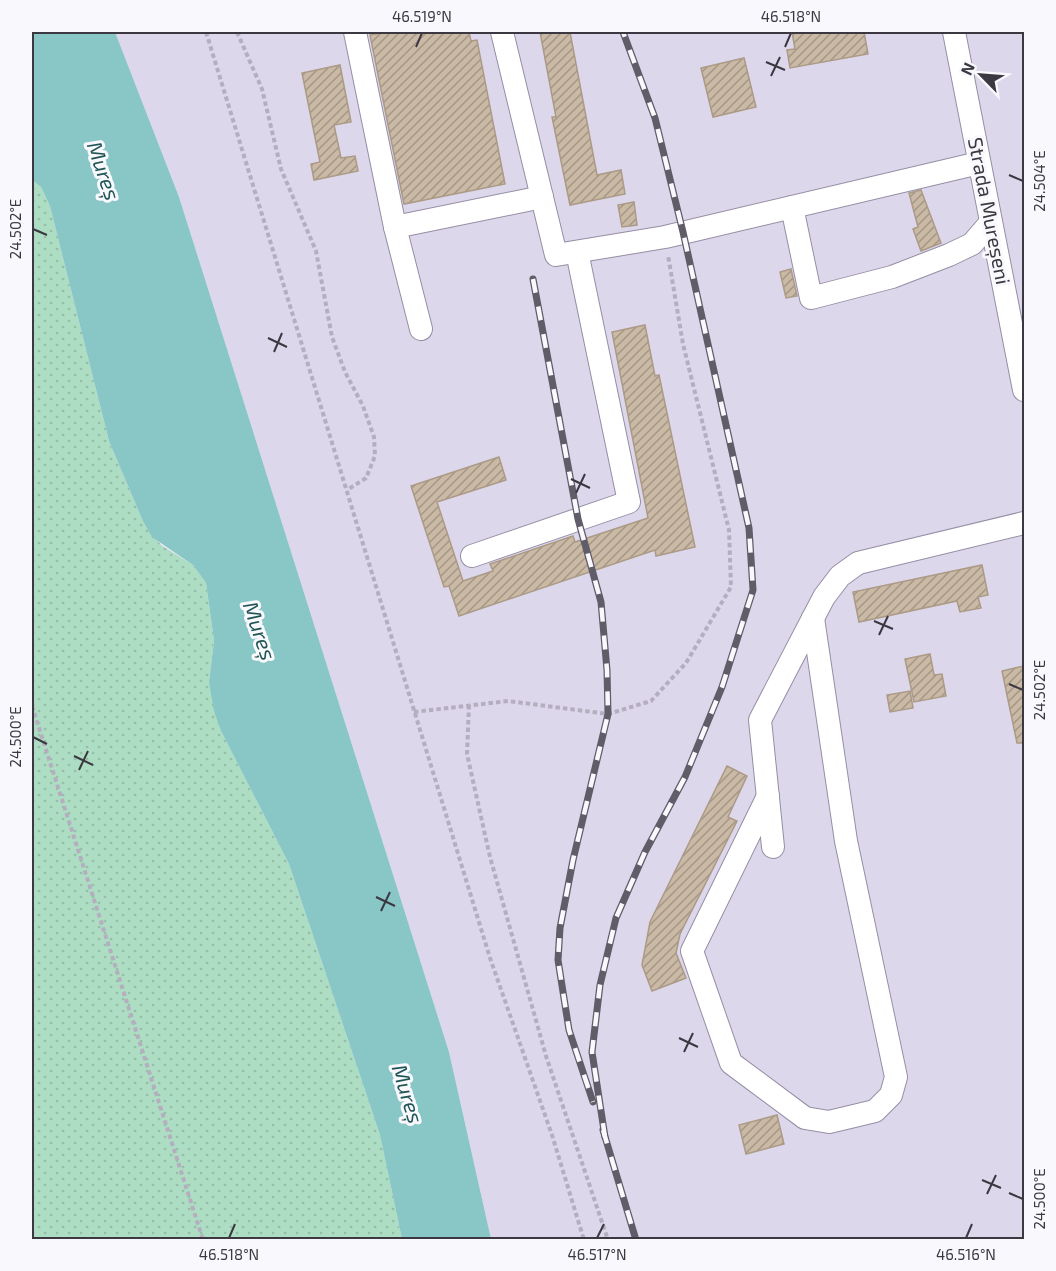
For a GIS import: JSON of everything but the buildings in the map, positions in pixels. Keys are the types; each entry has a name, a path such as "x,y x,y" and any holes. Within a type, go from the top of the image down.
{"street":[{"path":"355,32 395,226 421,329"},
{"path":"502,32 556,255 665,237 980,163"},
{"name":"Strada Mureșeni","path":"954,32 1024,390"},
{"path":"395,226 542,197"},
{"path":"792,207 811,298 892,278 949,255 972,244 991,222"},
{"path":"472,556 629,502 577,252"},
{"path":"773,847 760,720 813,618 840,576 858,563 1024,523"},
{"path":"768,796 692,951 732,1063 805,1118 829,1122 875,1111 891,1095 896,1077 846,841 813,618"}],"path":[{"path":"206,32 490,958 552,1135 584,1239"},
{"path":"237,32 262,89 281,169 316,251 332,337 345,372 363,406 374,437 375,456 366,478 347,490"},
{"path":"414,712 508,701 608,714 651,700 686,663 732,587 729,530 683,344 665,237"},
{"path":"469,705 467,754 489,857 546,1056 608,1239"},
{"path":"32,706 203,1239"}],"shaded area":[{"path":"115,32 1024,32 1024,1239 491,1239 449,1052 179,197"},
{"path":"32,180 41,187 50,206 109,441 142,519 161,545 193,565 206,583 214,641 209,682 221,731 289,864 380,1135 402,1239 32,1239"}],"water":[{"name":"Mureș","path":"32,32 115,32 179,197 449,1052 491,1239 402,1239 380,1135 289,864 221,731 214,711 209,682 214,641 206,583 193,565 152,537 109,441 50,206 41,187 32,180"}],"railway":[{"path":"605,1137 592,1052 600,985 616,918 645,852 685,777 722,687 753,590 749,528 683,232 655,118 623,32"},
{"path":"533,279 578,519 601,602 607,670 608,714 573,860 560,928 558,960 569,1030 593,1102"},
{"path":"603,1130 636,1240"}]}
